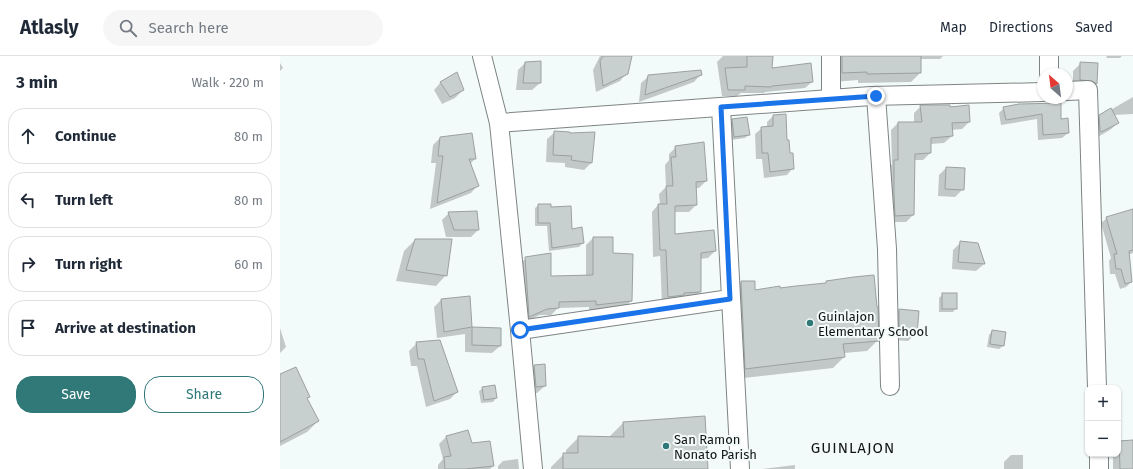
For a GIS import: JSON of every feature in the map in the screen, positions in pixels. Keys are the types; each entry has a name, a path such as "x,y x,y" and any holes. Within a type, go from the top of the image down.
{"street":[{"path":"482,56 499,123 533,469"},
{"path":"831,56 831,99"},
{"path":"1049,56 1049,68"},
{"path":"1073,91 1088,90 1097,385"},
{"path":"499,123 876,96 1037,92"},
{"path":"876,96 887,249 890,386"},
{"path":"721,107 740,469"},
{"path":"520,330 730,299"},
{"path":"1099,457 1099,469"}],"building":[{"path":"603,56 632,56 628,74 603,86 600,61"},
{"path":"747,56 773,56 772,68 811,63 813,82 771,87 745,86 745,90 728,90 725,68 747,67"},
{"path":"842,56 921,56 921,73 842,73"},
{"path":"541,61 541,83 523,83 525,62"},
{"path":"1080,62 1098,63 1097,84 1092,81 1080,80"},
{"path":"701,70 702,75 645,95 648,75"},
{"path":"457,72 464,90 450,97 440,82"},
{"path":"1019,104 1061,104 1061,119 1068,118 1069,133 1043,135 1042,114 1006,120 1003,107"},
{"path":"920,105 950,105 950,107 969,105 970,122 952,123 953,136 931,138 931,153 915,154 914,215 895,216 894,160 898,160 898,122 922,122"},
{"path":"1111,108 1119,123 1101,132 1099,115"},
{"path":"786,114 787,140 789,140 790,153 793,153 794,169 770,172 768,153 762,153 761,127 773,126 773,115"},
{"path":"747,117 750,135 734,137 732,119"},
{"path":"554,131 570,133 595,132 592,163 571,160 572,156 553,155"},
{"path":"472,133 476,159 469,159 479,186 437,203 443,156 438,156 440,137"},
{"path":"704,142 707,181 696,182 697,205 675,206 675,234 714,230 716,251 701,253 701,292 684,293 684,295 668,297 666,250 660,250 658,204 667,204 666,186 673,186 671,157 676,157 675,146"},
{"path":"946,167 965,168 964,190 945,189"},
{"path":"538,204 551,204 551,207 571,206 572,229 582,227 584,243 552,248 550,223 538,223"},
{"path":"1133,209 1133,250 1129,251 1132,282 1125,284 1121,269 1116,269 1114,254 1117,254 1106,217"},
{"path":"477,211 479,230 454,230 448,212"},
{"path":"593,237 613,237 613,253 633,254 632,301 596,305 596,301 559,302 559,308 547,309 529,317 525,257 551,253 551,276 593,275"},
{"path":"415,239 452,239 447,276 406,270"},
{"path":"960,241 978,243 985,264 958,262"},
{"name":"Guinlajon Elementary School","path":"874,275 878,307 879,341 843,344 845,357 745,369 741,281 755,281 755,290 780,286 780,288 826,283 826,281"},
{"path":"942,293 957,293 957,309 942,309"},
{"path":"470,296 472,327 444,332 441,299"},
{"path":"899,309 919,311 917,334 899,332"},
{"path":"472,327 501,328 501,346 472,345"},
{"path":"992,330 1006,332 1004,346 990,344"},
{"path":"440,340 458,392 434,401 424,359 418,359 416,342"},
{"path":"545,364 546,386 536,387 534,365"},
{"path":"296,367 310,397 307,398 319,421 280,442 280,374"},
{"path":"495,385 497,398 484,400 482,387"},
{"name":"San Ramon Nonato Parish","path":"705,416 708,469 563,469 563,453 578,453 578,436 624,437 623,422"},
{"path":"468,430 472,443 490,441 494,466 465,469 445,469 444,457 451,456 446,436"},
{"path":"1133,440 1133,469 1120,469 1121,441"}],"place":[{"name":"Guinlajon Elementary School","path":"810,323"},
{"name":"San Ramon Nonato Parish","path":"666,446"}],"district":[{"name":"GUINLAJON","path":"853,448"}],"route":[{"path":"520,330 730,299 721,107 876,96"}]}
